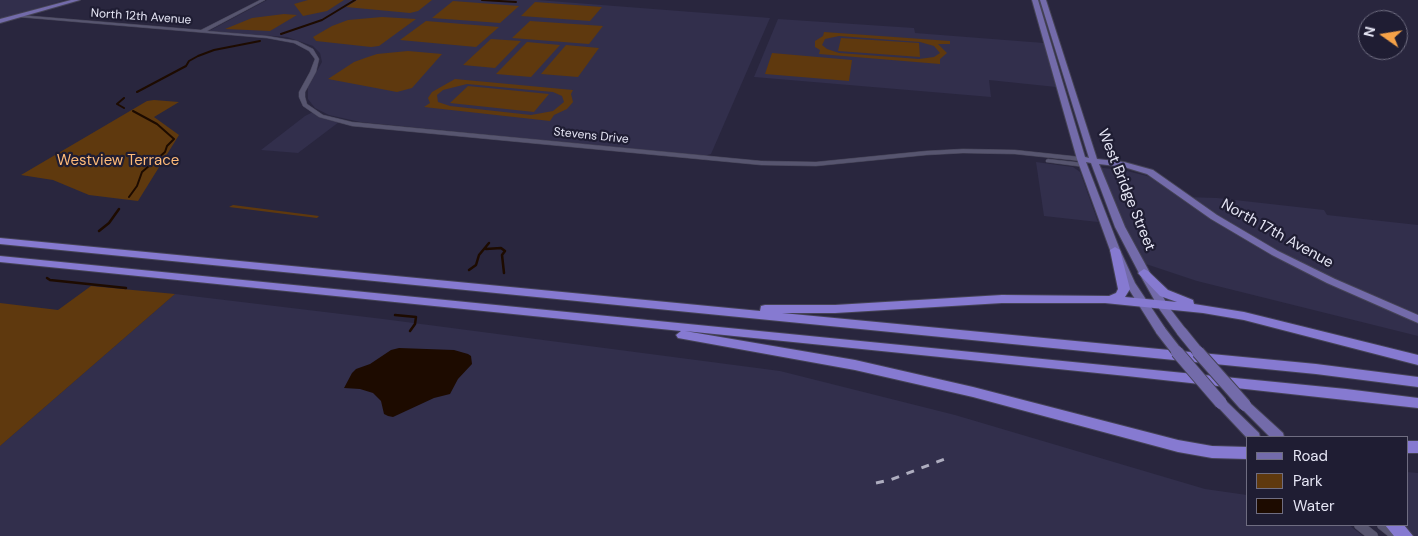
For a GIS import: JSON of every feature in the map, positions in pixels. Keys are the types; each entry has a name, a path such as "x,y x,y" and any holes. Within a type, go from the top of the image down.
{"highway":[{"path":"0,241 1306,368 1418,382"},
{"path":"1105,299 1119,297 1124,290 1115,250"},
{"path":"0,259 1289,388 1418,403"},
{"path":"1144,273 1161,290 1180,300 1252,313 1418,360"},
{"path":"633,302 809,310 1002,298 1105,299 1236,314 1334,337"},
{"path":"619,322 652,330 855,365 973,392 1128,434 1193,454 1246,459"},
{"path":"1128,434 1202,451 1246,453"},
{"path":"1395,526 1405,536"}],"main road":[{"path":"41,10 69,0"},
{"path":"0,21 77,0"},
{"name":"West Bridge Street","path":"1035,0 1082,162 1125,275 1141,303 1189,367 1253,436"},
{"name":"West Bridge Street","path":"1043,0 1095,164 1125,238 1162,305 1182,332 1245,405 1277,436"},
{"name":"North 17th Avenue","path":"1082,162 1134,172 1162,181 1219,220 1262,246 1320,275 1418,319"},
{"name":"North 17th Avenue","path":"1382,303 1418,313"}],"street":[{"path":"201,32 263,0"},
{"name":"North 12th Avenue","path":"20,16 260,37"},
{"name":"Stevens Drive","path":"260,37 295,42 313,52 317,59 316,64 303,86 302,97 305,105 313,112 339,122 762,163 803,164 926,153 994,152 1082,162"},
{"path":"1359,526 1373,536"},
{"path":"1383,526 1396,536"}],"shaded area":[{"path":"0,0 65,0 0,19"},
{"path":"267,0 537,0 770,18 711,154 704,156 360,122 329,115 315,108 308,99 308,87 322,62 320,53 313,46 287,37 209,31"},
{"path":"778,19 914,28 915,33 1044,43 1056,87 989,80 991,97 754,77"},
{"path":"313,112 339,122 298,153 261,150 305,116"},
{"path":"1036,162 1073,167 1080,172 1098,222 1044,216"},
{"path":"1096,167 1127,171 1162,181 1185,197 1217,198 1324,210 1327,215 1418,225 1418,336 1197,281 1137,261"},
{"path":"175,294 780,371 955,415 1205,489 1246,495 1246,526 1350,526 1363,536 0,536 0,446"},
{"path":"1408,472 1418,473 1418,536 1412,536 1399,526 1408,526"}],"green space":[{"path":"308,0 344,0 327,11 303,16 294,4"},
{"path":"357,0 432,0 418,11 410,13 346,7"},
{"path":"453,1 519,6 500,23 432,18"},
{"path":"535,2 602,7 590,21 521,16"},
{"path":"284,14 297,15 270,31 225,29 252,18"},
{"path":"382,17 416,19 379,46 371,47 316,41 313,37 332,26 348,20"},
{"path":"426,21 499,27 476,47 400,40"},
{"path":"530,21 603,26 589,44 512,38"},
{"path":"824,32 950,41 950,44 938,44 947,53 940,59 940,64 819,54 820,50 815,47 815,41 823,36","holes":["839,36 920,42 934,46 940,53 934,57 919,59 839,53 822,45 825,39"]},
{"path":"841,38 919,43 920,57 838,51"},
{"path":"491,39 521,41 495,68 463,65"},
{"path":"527,42 560,45 531,77 496,74"},
{"path":"566,45 599,48 578,77 541,74"},
{"path":"408,51 442,54 412,88 397,92 328,79 354,62 365,58 377,54"},
{"path":"772,53 852,60 849,81 765,74"},
{"path":"455,79 573,90 571,94 573,102 567,109 554,115 550,121 424,107 430,103 428,98 432,92","holes":["467,84 553,92 562,96 564,102 553,111 531,115 450,106 438,102 437,95 443,90"]},
{"path":"468,86 549,94 534,112 450,103"},
{"name":"Westview Terrace","path":"147,101 179,102 154,117 179,135 138,201 89,195 53,180 21,175"},
{"path":"233,205 319,216 317,218 229,207"},
{"path":"91,286 175,294 0,446 0,303 58,310"}],"water":[{"path":"399,348 454,350 471,356 472,364 458,379 450,394 434,398 393,417 388,416 384,414 381,401 373,393 360,389 344,388 356,369 370,364 391,350"}],"waterway":[{"path":"281,34 322,20 355,0"},
{"path":"482,0 516,2"},
{"path":"137,92 186,66 189,61 198,56 214,50 260,41"},
{"path":"124,98 117,104 124,108"},
{"path":"129,197 137,186 142,172 165,152 167,146 174,139 157,124 133,111"},
{"path":"99,231 109,223 119,209"},
{"path":"469,270 476,265 479,255 489,243"},
{"path":"486,249 501,248 505,251 502,255 504,273"},
{"path":"47,278 50,280 126,288"},
{"path":"395,315 416,317 415,324 410,331"}],"railway":[{"path":"876,483 890,480 950,457"}]}
